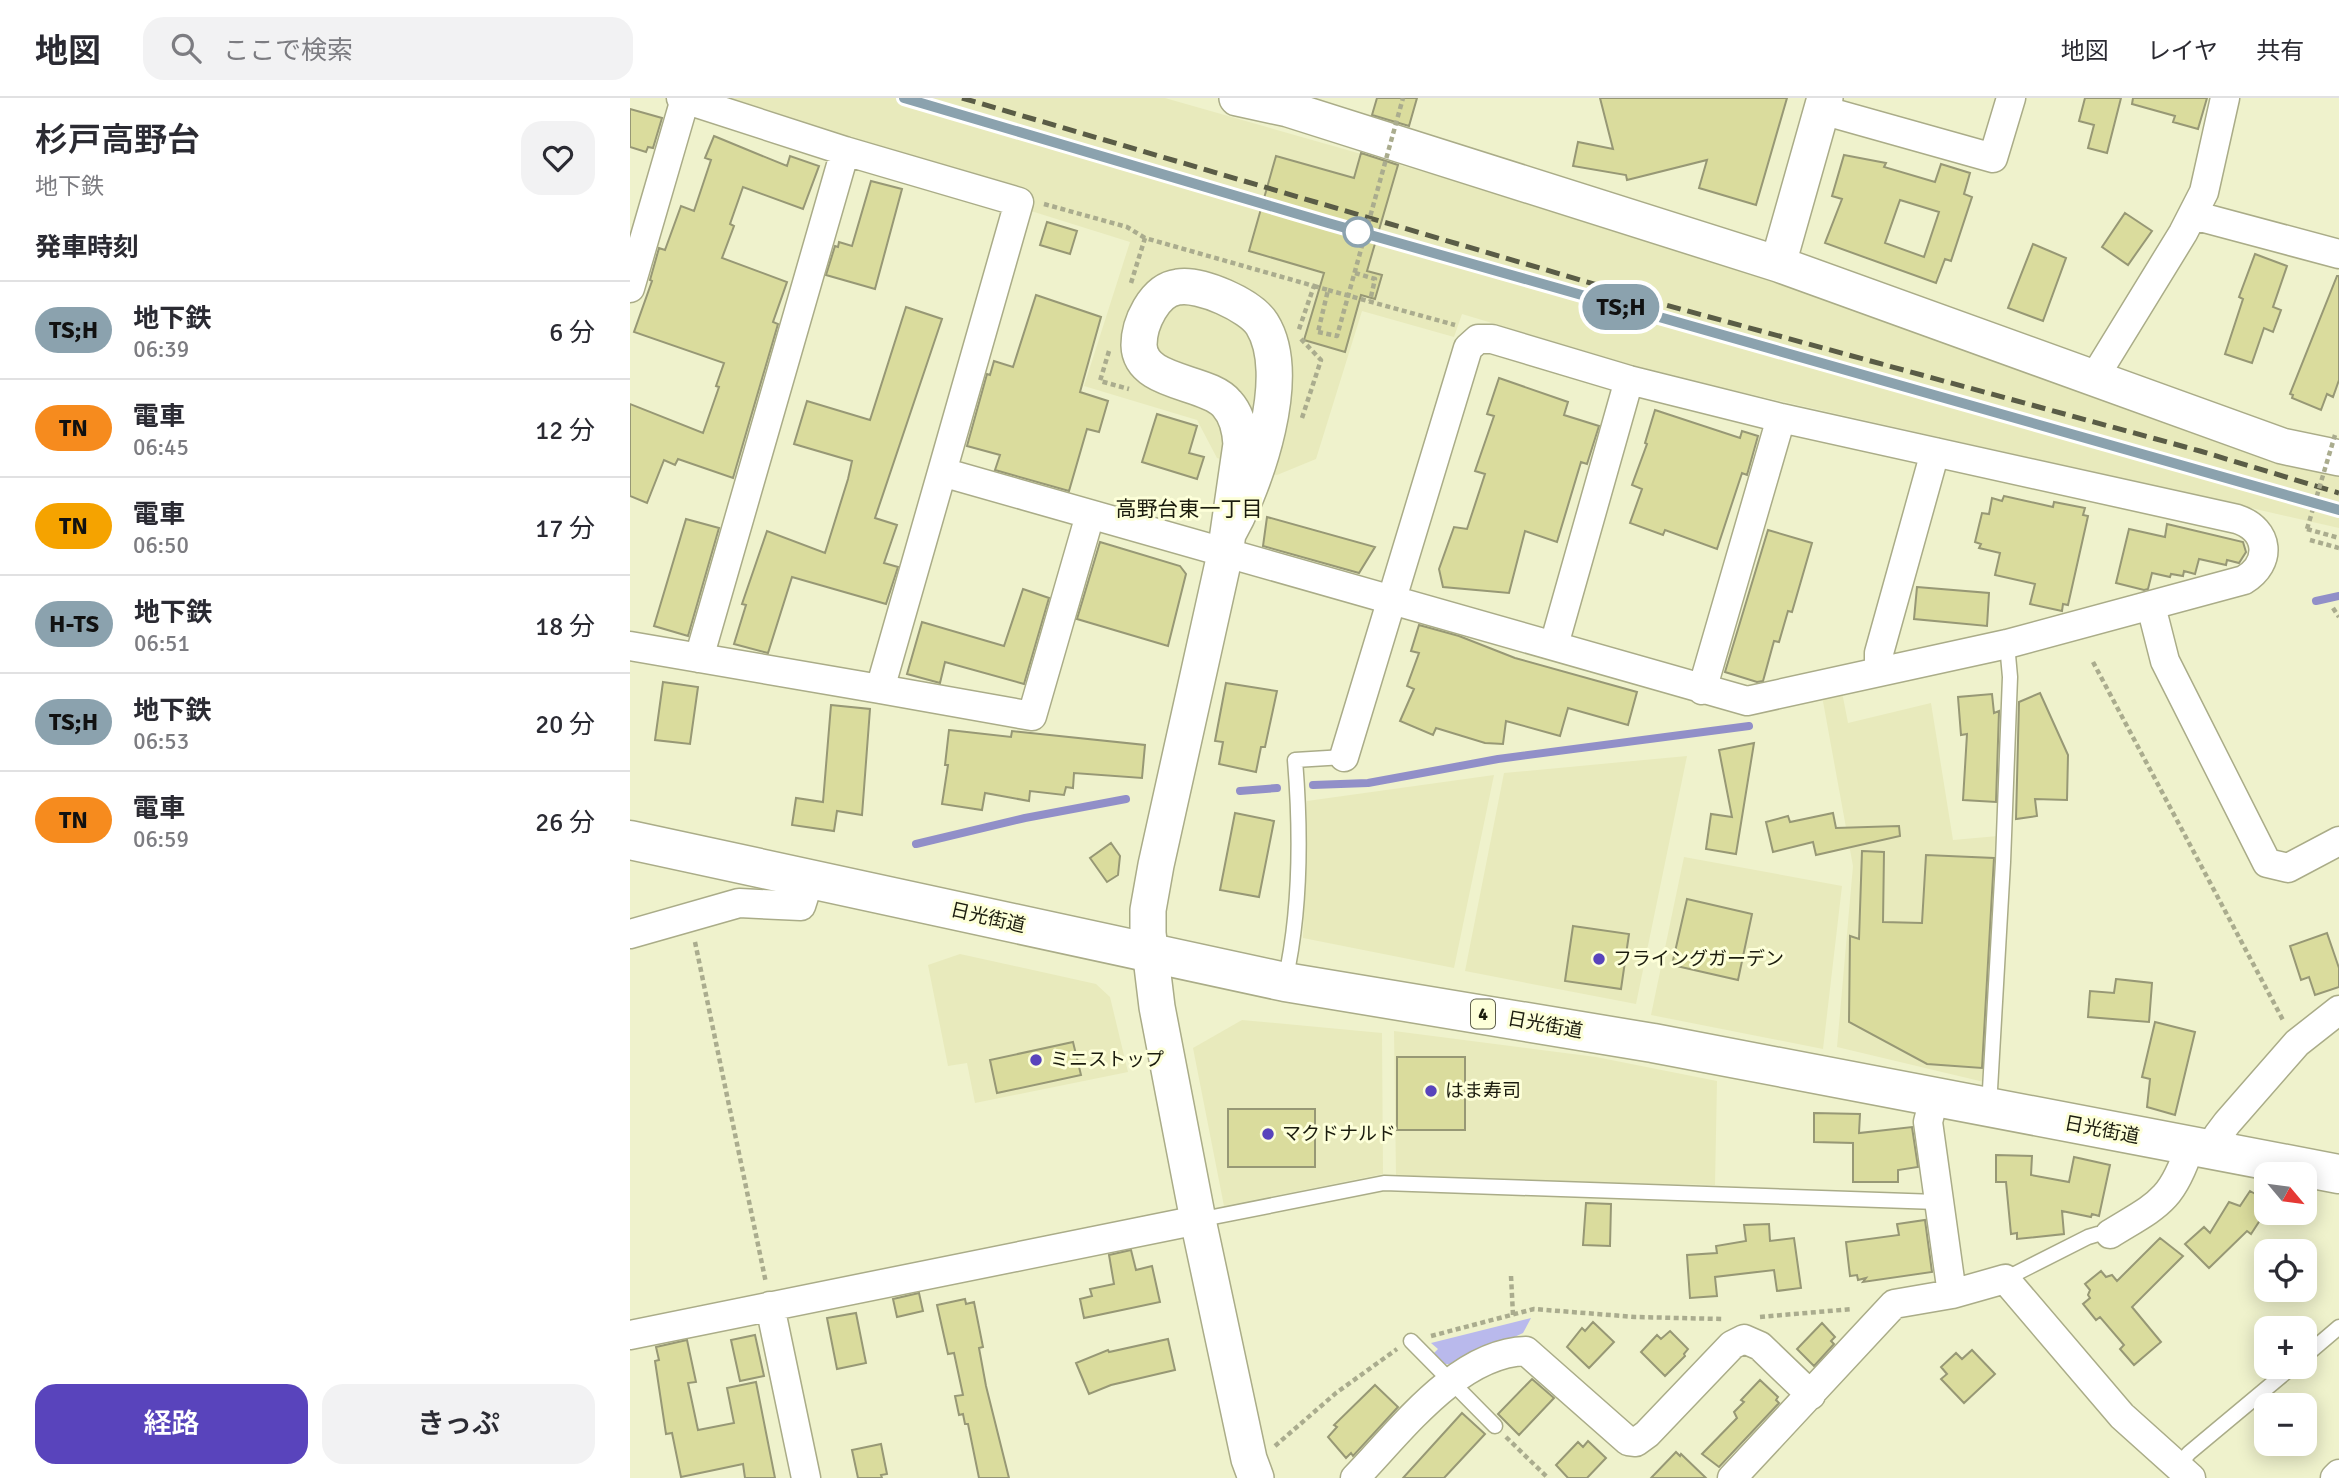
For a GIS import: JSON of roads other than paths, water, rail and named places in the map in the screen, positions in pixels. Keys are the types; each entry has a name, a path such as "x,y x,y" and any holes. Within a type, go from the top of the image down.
{"highway":[{"name":"日光街道","path":"630,840 1285,982 1653,1043 2339,1174"}],"street":[{"path":"1778,264 1824,104 1993,158 2011,98"},
{"path":"2094,378 2193,215 2204,192 2225,98"},
{"path":"630,288 683,99 1019,202 880,689"},
{"path":"1246,99 1291,104 1778,264 2282,446 2337,447"},
{"path":"699,658 845,150"},
{"path":"2193,215 2339,254"},
{"path":"1227,543 1245,503 1261,449 1273,401 1275,365 1270,342 1252,311 1215,294 1179,286 1167,290 1151,308 1144,321 1139,348 1142,357 1148,365 1164,375 1216,394 1227,402 1240,436 1240,456 1227,543 1148,910 1157,1007 1198,1220 1249,1460 1256,1478"},
{"path":"942,472 1090,515 1227,543 1391,598 1702,691 1748,701 2007,644 2244,580 2257,572 2263,562 2259,533 2249,523 2237,519 1781,418 1629,380 1492,339 1478,339 1468,348 1391,598 1343,757"},
{"path":"1216,394 1233,393 1254,385 1268,375 1275,365"},
{"path":"1554,645 1629,380"},
{"path":"1702,691 1781,418"},
{"path":"1879,672 1879,653 1935,452"},
{"path":"630,646 1032,716 1090,515"},
{"path":"2151,606 2165,662 2267,863 2288,869 2339,841"},
{"path":"630,934 739,903 801,906 810,878"},
{"path":"2110,1234 2167,1196 2201,1149 2218,1135 2297,1043 2339,1010"},
{"path":"1934,1098 1928,1122 1937,1202 1952,1294"},
{"path":"630,1335 1198,1220"},
{"path":"1732,1478 1895,1304 1952,1294 2005,1279 2122,1416 2184,1473"},
{"path":"771,1306 806,1478"},
{"path":"1355,1478 1449,1382 1468,1370 1514,1352 1526,1351 1628,1441 1636,1442 1647,1434 1732,1345 1744,1339 1760,1346 1811,1395"},
{"path":"2334,1478 2339,1474"}],"lane":[{"path":"1989,1108 2003,862 2010,677 2007,644"},
{"path":"1285,982 1294,937 1298,800 1295,760 1343,757"},
{"path":"1198,1220 1384,1183 1937,1202"},
{"path":"2005,1279 2088,1237 2110,1234"},
{"path":"2317,1346 2339,1327"},
{"path":"1411,1341 1495,1426"},
{"path":"2184,1473 2189,1453 2278,1379"}],"waterway":[{"path":"2316,601 2339,596"},
{"path":"1313,785 1368,783 1498,759 1749,726"},
{"path":"1240,791 1277,788"},
{"path":"916,844 1025,818 1126,799"}],"railway":[{"path":"904,98 1328,223 2339,510"},
{"path":"962,98 1662,304 2200,451 2339,493"}],"metro line":[{"name":"TS;H","path":"904,98 1661,319 2339,510"}],"place":[{"name":"フライングガーデン","path":"1599,959"},
{"name":"ミニストップ","path":"1036,1060"},
{"name":"はま寿司","path":"1431,1091"},
{"name":"マクドナルド","path":"1268,1134"}],"district":[{"name":"高野台東一丁目","path":"1189,509"}]}
